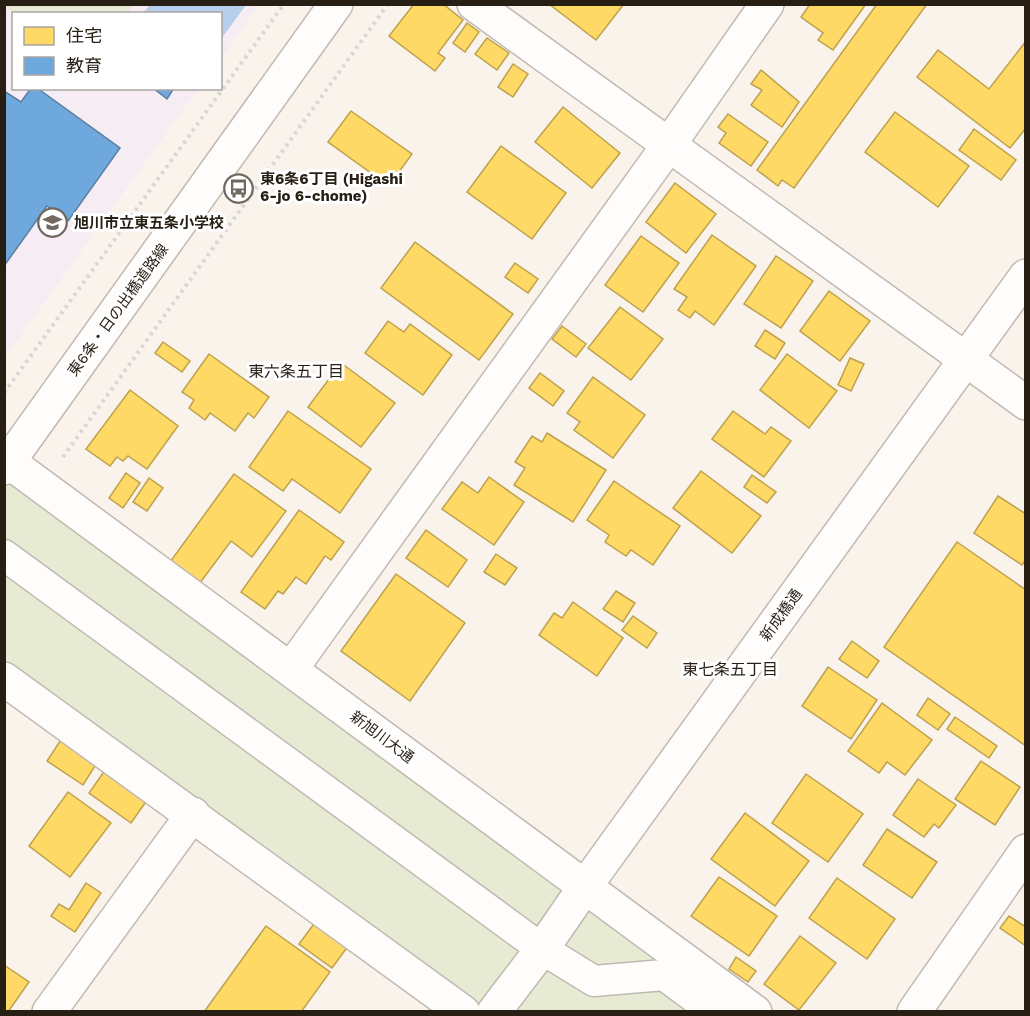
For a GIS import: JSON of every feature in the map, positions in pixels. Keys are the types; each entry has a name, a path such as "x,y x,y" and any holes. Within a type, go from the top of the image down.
{"street":[{"name":"東6条・日の出橋道路線","path":"7,465 336,4"},
{"path":"474,4 1026,403"},
{"path":"291,669 668,146 767,4"},
{"name":"新成橋通","path":"494,1011 542,949 1026,276"},
{"name":"新旭川大通","path":"7,465 42,487 584,888 755,1011"},
{"path":"4,555 542,949 594,981 664,975 714,1011"},
{"path":"4,679 463,1011"},
{"path":"49,1011 193,814"},
{"path":"914,1011 1026,850"}],"path":[{"path":"4,393 284,4"},
{"path":"42,487 388,4"}],"shaded area":[{"name":"旭川市立東五条小学校","path":"5,5 259,5 222,57 222,12 12,12 12,90 197,90 5,357"}],"green space":[{"path":"5,4 133,4 128,12 12,12 5,7"},
{"path":"4,459 755,1011 463,1011 5,679"}],"water":[{"path":"150,4 246,5 222,38 222,12 144,12"}],"building: 住宅":[{"path":"414,4 443,4 463,20 438,53 445,58 435,71 389,36"},
{"path":"549,4 624,4 596,40"},
{"path":"810,4 866,4 833,50 818,40 823,33 801,17"},
{"path":"877,4 927,4 794,188 782,180 778,186 757,170"},
{"path":"467,23 479,32 465,52 453,43"},
{"path":"487,38 509,53 497,70 475,54"},
{"path":"1026,41 1026,128 1010,148 917,77 938,50 989,89"},
{"path":"513,64 528,74 513,97 498,87"},
{"path":"761,70 799,102 782,127 751,105 762,90 751,84"},
{"path":"563,107 620,153 592,188 535,142"},
{"path":"351,111 412,154 389,186 328,142"},
{"path":"895,112 969,166 938,207 865,152"},
{"path":"728,114 768,142 751,166 719,143 726,133 718,127"},
{"path":"974,129 1016,160 1001,180 959,150"},
{"path":"501,146 566,193 532,239 467,192"},
{"path":"675,183 716,214 686,253 646,222"},
{"path":"712,235 756,266 714,325 695,311 690,318 678,310 687,297 674,289"},
{"path":"641,236 679,263 643,312 605,285"},
{"path":"415,242 513,314 479,360 381,288"},
{"path":"776,256 813,281 781,328 744,304"},
{"path":"515,263 538,279 528,293 505,277"},
{"path":"829,291 870,321 840,361 800,331"},
{"path":"620,307 663,339 631,380 588,348"},
{"path":"388,321 404,332 410,324 452,355 423,395 365,353"},
{"path":"562,326 586,344 576,357 552,339"},
{"path":"765,330 785,343 775,359 755,346"},
{"path":"163,342 190,361 182,372 155,353"},
{"path":"209,354 269,397 254,418 248,413 235,431 210,413 205,420 189,408 194,400 182,392"},
{"path":"787,354 837,391 809,428 760,390"},
{"path":"850,358 864,364 851,391 838,385"},
{"path":"341,363 395,403 361,447 308,407"},
{"path":"540,373 564,391 553,406 529,388"},
{"path":"593,377 645,415 613,458 574,430 580,422 567,413"},
{"path":"130,390 178,426 147,469 128,456 123,461 117,457 110,466 86,449"},
{"path":"288,411 371,469 340,513 292,479 283,491 249,467"},
{"path":"733,411 765,434 771,427 791,441 764,477 712,439"},
{"path":"547,433 606,470 573,522 514,485 525,468 515,462 532,436 542,442"},
{"path":"701,471 761,516 732,553 673,508"},
{"path":"126,473 140,483 123,508 109,498"},
{"path":"234,474 286,511 252,557 231,541 200,583 170,562"},
{"path":"752,475 776,492 767,503 744,487"},
{"path":"489,477 524,502 494,545 442,509 462,482 478,493"},
{"path":"149,478 163,488 147,511 133,502"},
{"path":"614,481 680,526 653,565 631,550 626,556 605,542 609,535 587,520"},
{"path":"998,496 1026,514 1026,559 1022,565 974,533"},
{"path":"299,510 344,542 331,560 325,556 306,584 296,577 283,594 278,591 265,609 241,592"},
{"path":"426,530 467,560 448,587 406,558"},
{"path":"957,542 1026,590 1026,746 884,647"},
{"path":"496,554 517,568 505,585 484,572"},
{"path":"396,574 465,623 410,701 341,651"},
{"path":"616,591 635,603 623,622 603,609"},
{"path":"573,602 623,638 597,676 539,635 554,613 562,618"},
{"path":"633,616 657,633 647,648 622,630"},
{"path":"852,641 879,661 867,678 839,659"},
{"path":"828,667 877,700 851,739 802,706"},
{"path":"928,698 950,714 938,730 917,715"},
{"path":"882,703 932,740 905,775 887,762 879,773 848,751"},
{"path":"955,717 997,746 989,758 947,729"},
{"path":"64,735 100,758 83,785 47,761"},
{"path":"981,761 1020,787 995,825 955,799"},
{"path":"108,766 150,796 131,823 89,793"},
{"path":"806,774 863,814 828,862 772,823"},
{"path":"918,779 956,805 939,828 934,824 924,837 893,815"},
{"path":"68,792 111,823 70,877 29,846"},
{"path":"745,813 809,861 775,906 711,859"},
{"path":"887,829 937,862 912,898 863,865"},
{"path":"719,877 777,916 749,956 691,916"},
{"path":"837,878 895,919 867,959 809,918"},
{"path":"86,883 101,893 75,932 51,916 59,904 69,910"},
{"path":"1009,916 1026,927 1026,946 1000,928"},
{"path":"316,921 349,945 332,968 299,944"},
{"path":"266,926 330,972 301,1012 204,1012"},
{"path":"800,936 836,963 799,1010 764,984"},
{"path":"736,957 756,971 748,982 729,969"},
{"path":"4,965 29,982 8,1012 4,1012"}],"building: 教育":[{"path":"30,90 40,90 120,148 68,221 47,206 4,266 4,91 21,102"},
{"path":"156,90 173,90 167,99"}],"place":[{"name":"東6条6丁目 (Higashi 6-jo 6-chome)","path":"239,188"},
{"name":"旭川市立東五条小学校","path":"53,223"}],"district":[{"name":"東六条五丁目","path":"296,371"},
{"name":"東七条五丁目","path":"730,669"}]}
